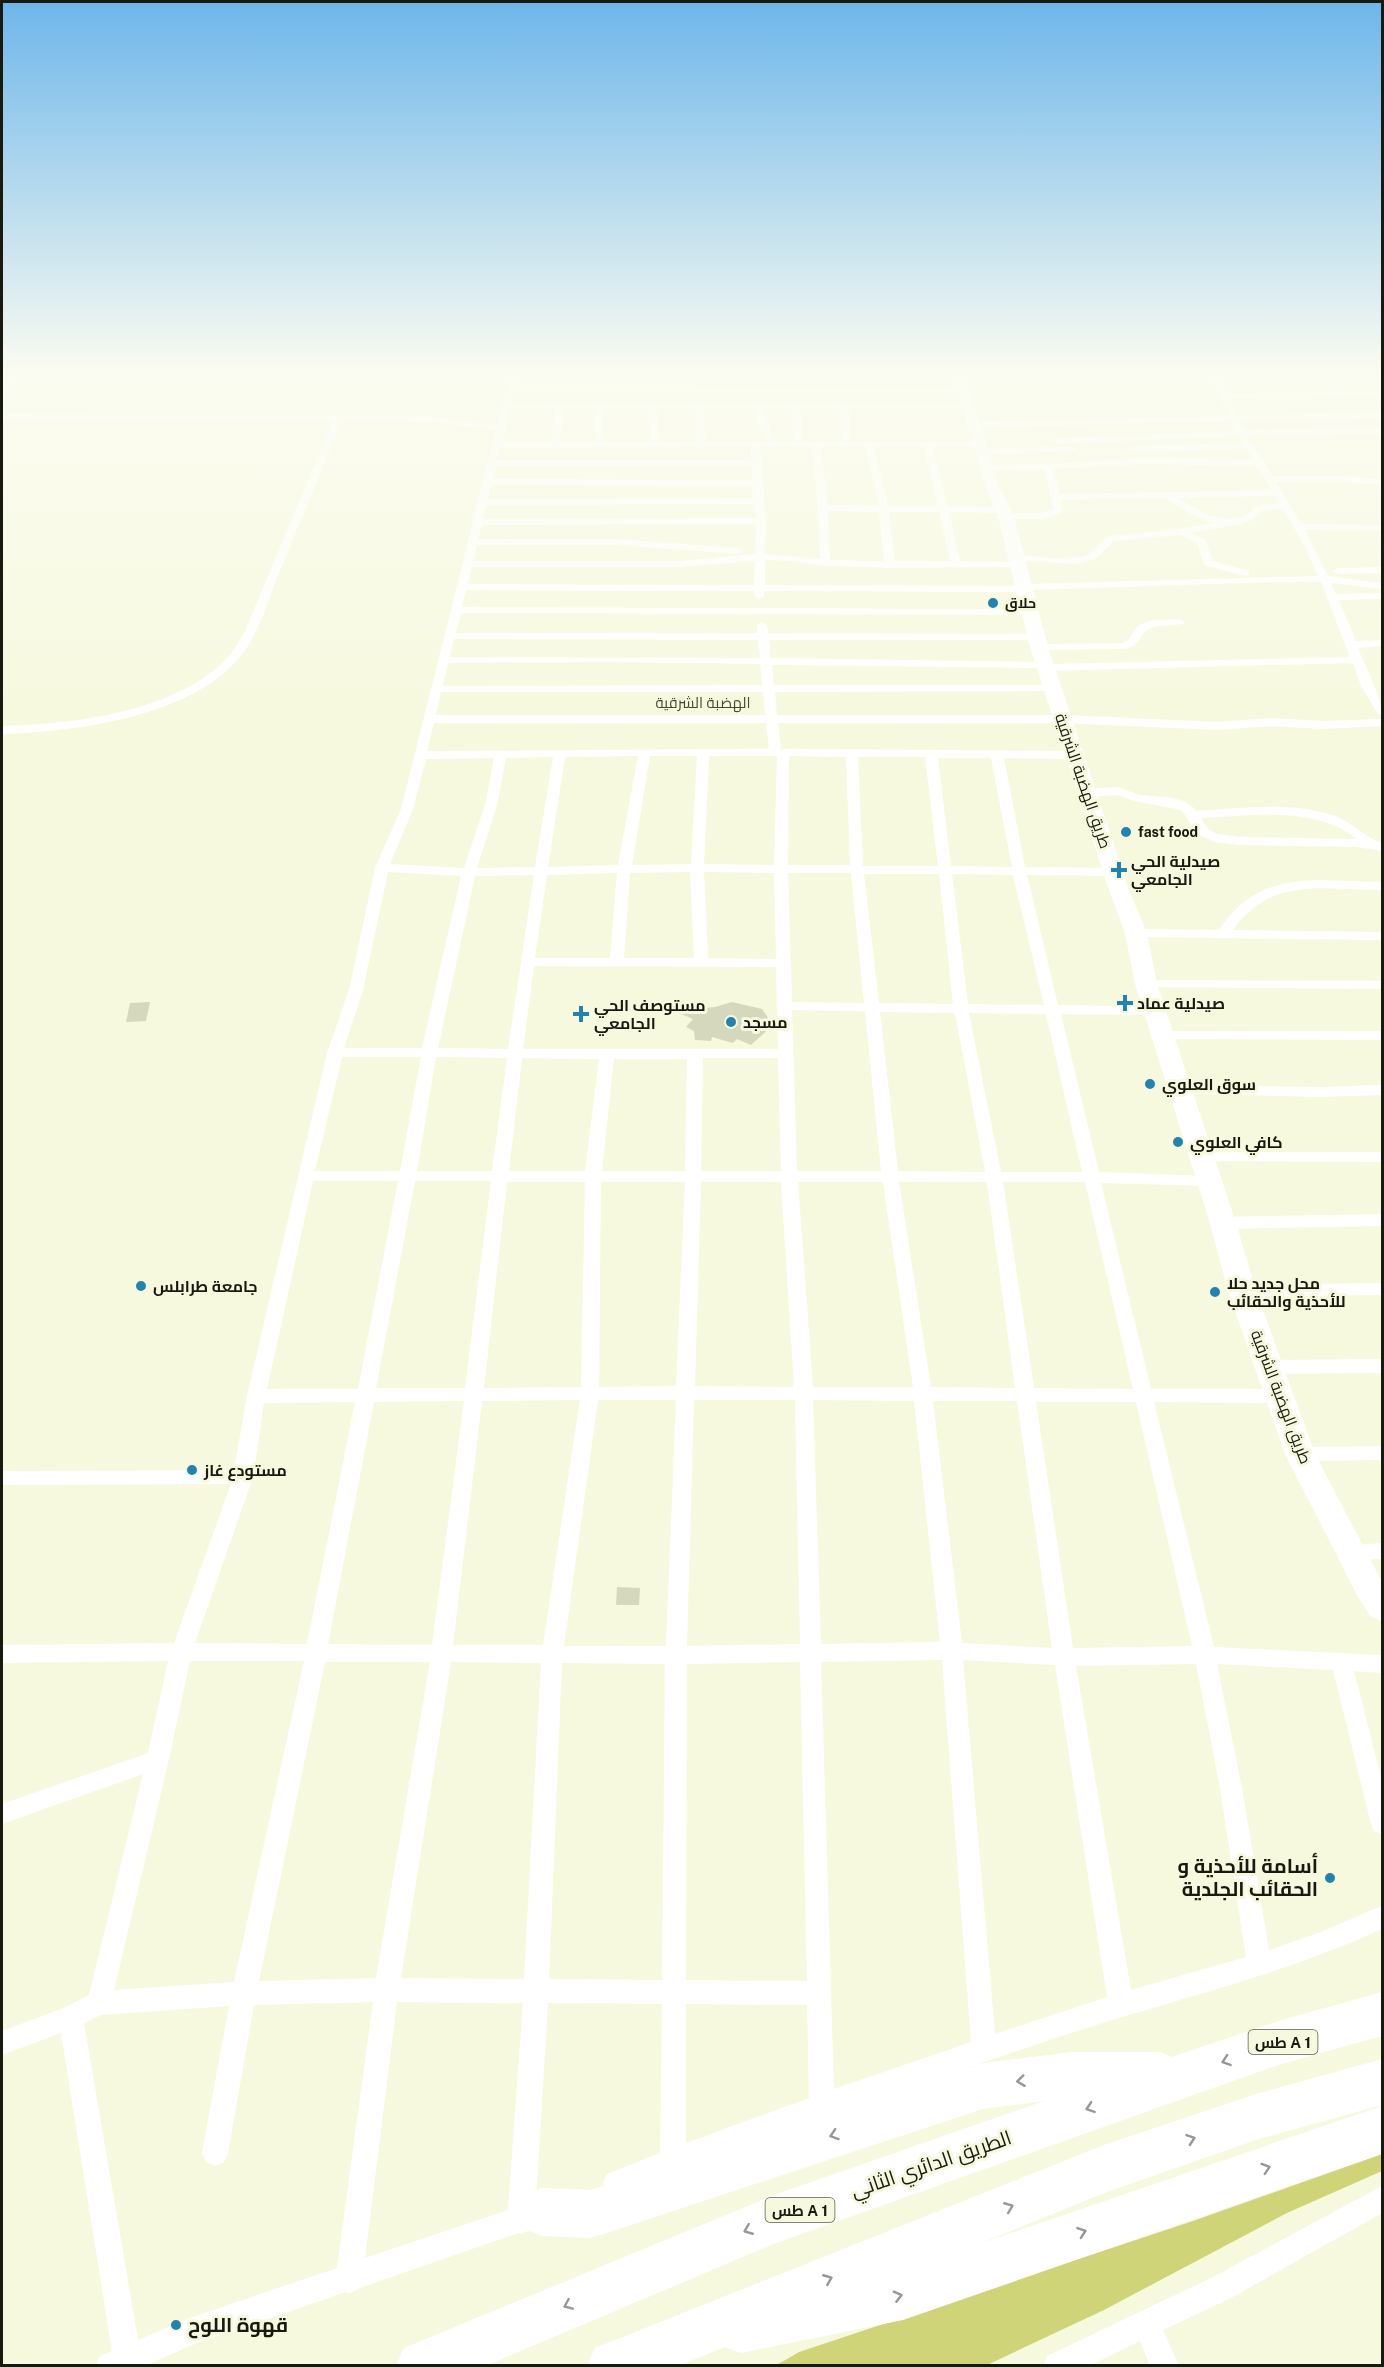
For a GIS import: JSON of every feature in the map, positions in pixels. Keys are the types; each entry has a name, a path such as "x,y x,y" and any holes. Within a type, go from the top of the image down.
{"highway":[{"name":"الطريق الدائري الثاني","path":"422,2366 774,2219 1278,2043 1383,2014"},
{"path":"531,2216 591,2214 984,2086 1072,2075 1184,2075"},
{"path":"613,2366 1104,2169 1259,2116 1383,2082"},
{"path":"676,2340 903,2295 1383,2130"}],"main road":[{"name":"طريق الهضبة الشرقية","path":"994,484 1044,661 1136,933 1146,984 1268,1367 1300,1454 1376,1598"}],"street":[{"path":"2,730 73,725 111,718 183,693 203,683 231,660 250,631 311,484"},
{"path":"99,2003 158,1759 181,1652 243,1477 256,1396 335,1053 356,990 382,868 407,809 487,484"},
{"path":"757,484 761,521 758,587 769,688 770,720 779,752 789,1176 804,1394 822,2105"},
{"path":"820,484 825,563"},
{"path":"878,484 884,508 890,565"},
{"path":"937,484 956,565"},
{"path":"823,508 943,509 1049,515 1059,511 1053,484"},
{"path":"1275,484 1322,575 1367,686 1383,712"},
{"path":"1057,497 1280,493"},
{"path":"1168,495 1190,510 1221,521 1233,522"},
{"path":"483,502 758,501"},
{"path":"473,542 618,542 760,554 825,563 956,565 1020,575 1093,556 1103,542 1112,538 1180,532 1233,522 1248,518 1258,508 1286,505"},
{"path":"478,522 761,521"},
{"path":"1297,527 1383,528"},
{"path":"1180,532 1202,541 1208,563 1212,566 1266,578"},
{"path":"467,564 679,564 760,554"},
{"path":"462,587 758,587 1020,575 1266,578 1383,570"},
{"path":"1322,575 1383,586"},
{"path":"1332,597 1383,596"},
{"path":"456,610 1031,612"},
{"path":"437,689 769,688 1044,661 1125,646 1134,642 1141,629 1150,625 1179,622"},
{"path":"450,636 763,635 1044,661"},
{"path":"1351,645 1383,643"},
{"path":"444,660 1356,660"},
{"path":"1367,686 1382,679"},
{"path":"429,719 1062,719 1218,726 1271,722 1322,725 1383,722"},
{"path":"421,755 645,752 1076,755"},
{"path":"617,962 624,870 645,752"},
{"path":"701,962 697,868 703,752"},
{"path":"349,2280 387,1990 442,1653 475,1396 514,1054 529,962 540,871 560,753"},
{"path":"215,2153 244,1993 316,1653 408,1174 429,1052 469,872 491,805 501,754"},
{"path":"852,754 856,870 890,1176 923,1395 952,1651 984,2051"},
{"path":"931,754 943,872 961,1008 994,1177 1064,1657 1121,2005"},
{"path":"998,755 1019,870 1141,1394 1205,1655 1231,1788 1259,1965"},
{"path":"1088,794 1121,792 1134,797 1187,807 1202,831 1214,838 1240,841 1376,845"},
{"path":"1193,815 1302,813 1324,817 1349,828 1376,845"},
{"path":"382,868 469,872 697,868 1114,872"},
{"path":"1223,934 1246,905 1277,889 1383,886"},
{"path":"1136,933 1383,936"},
{"path":"529,962 784,963"},
{"path":"1146,984 1383,985"},
{"path":"786,1006 1156,1011"},
{"path":"1164,1036 1383,1036"},
{"path":"335,1053 607,1055 786,1053"},
{"path":"673,2161 676,1655 693,1176 695,1054"},
{"path":"531,2216 537,1992 552,1653 590,1393 593,1177 607,1055"},
{"path":"1179,1090 1320,1092 1383,1090"},
{"path":"1201,1157 1383,1156"},
{"path":"306,1176 408,1174 593,1177 1092,1177 1209,1181"},
{"path":"1223,1223 1383,1220"},
{"path":"1242,1291 1383,1289"},
{"path":"1268,1367 1383,1366"},
{"path":"256,1396 475,1396 686,1392 1278,1396"},
{"path":"1300,1454 1383,1454"},
{"path":"2,1478 243,1477"},
{"path":"1351,1552 1383,1551"},
{"path":"2,1654 181,1652 676,1655 952,1651 1064,1657 1205,1655 1383,1664"},
{"path":"1341,1661 1383,1824"},
{"path":"2,1814 158,1759"},
{"path":"71,2017 119,2362 190,2332 349,2280 531,2216 822,2105 1121,2005 1259,1965 1383,1917"},
{"path":"2,2043 71,2017 99,2003 244,1993 387,1990 819,1993"},
{"path":"1057,2366 1221,2288 1383,2199"},
{"path":"1146,2322 1165,2366"}],"green space":[{"path":"1382,2154 1382,2171 1287,2213 1104,2310 987,2365 775,2366 799,2352 1193,2221"}],"building":[{"path":"150,1002 146,1021 126,1022 130,1003"},
{"name":"مسجد","path":"732,1002 762,1009 773,1025 751,1045 737,1039 733,1043 712,1037 711,1041 695,1040 694,1031 686,1027 693,1019 674,1011 715,1007"},
{"path":"617,1587 640,1588 639,1605 616,1605"}],"place":[{"name":"حلاق","path":"993,603"},
{"name":"fast food","path":"1126,832"},
{"name":"صيدلية الحي الجامعي","path":"1119,870"},
{"name":"صيدلية عماد","path":"1125,1003"},
{"name":"مستوصف الحي الجامعي","path":"581,1014"},
{"name":"مسجد","path":"731,1022"},
{"name":"سوق العلوي","path":"1150,1084"},
{"name":"كافي العلوي","path":"1178,1142"},
{"name":"جامعة طرابلس","path":"141,1286"},
{"name":"محل جديد حلا للأحذية والحقائب","path":"1215,1292"},
{"name":"مستودع غاز","path":"192,1470"},
{"name":"أسامة للأحذية و الحقائب الجلدية","path":"1330,1878"},
{"name":"قهوة اللوح","path":"176,2325"}],"district":[{"name":"الهضبة الشرقية","path":"703,702"}]}
